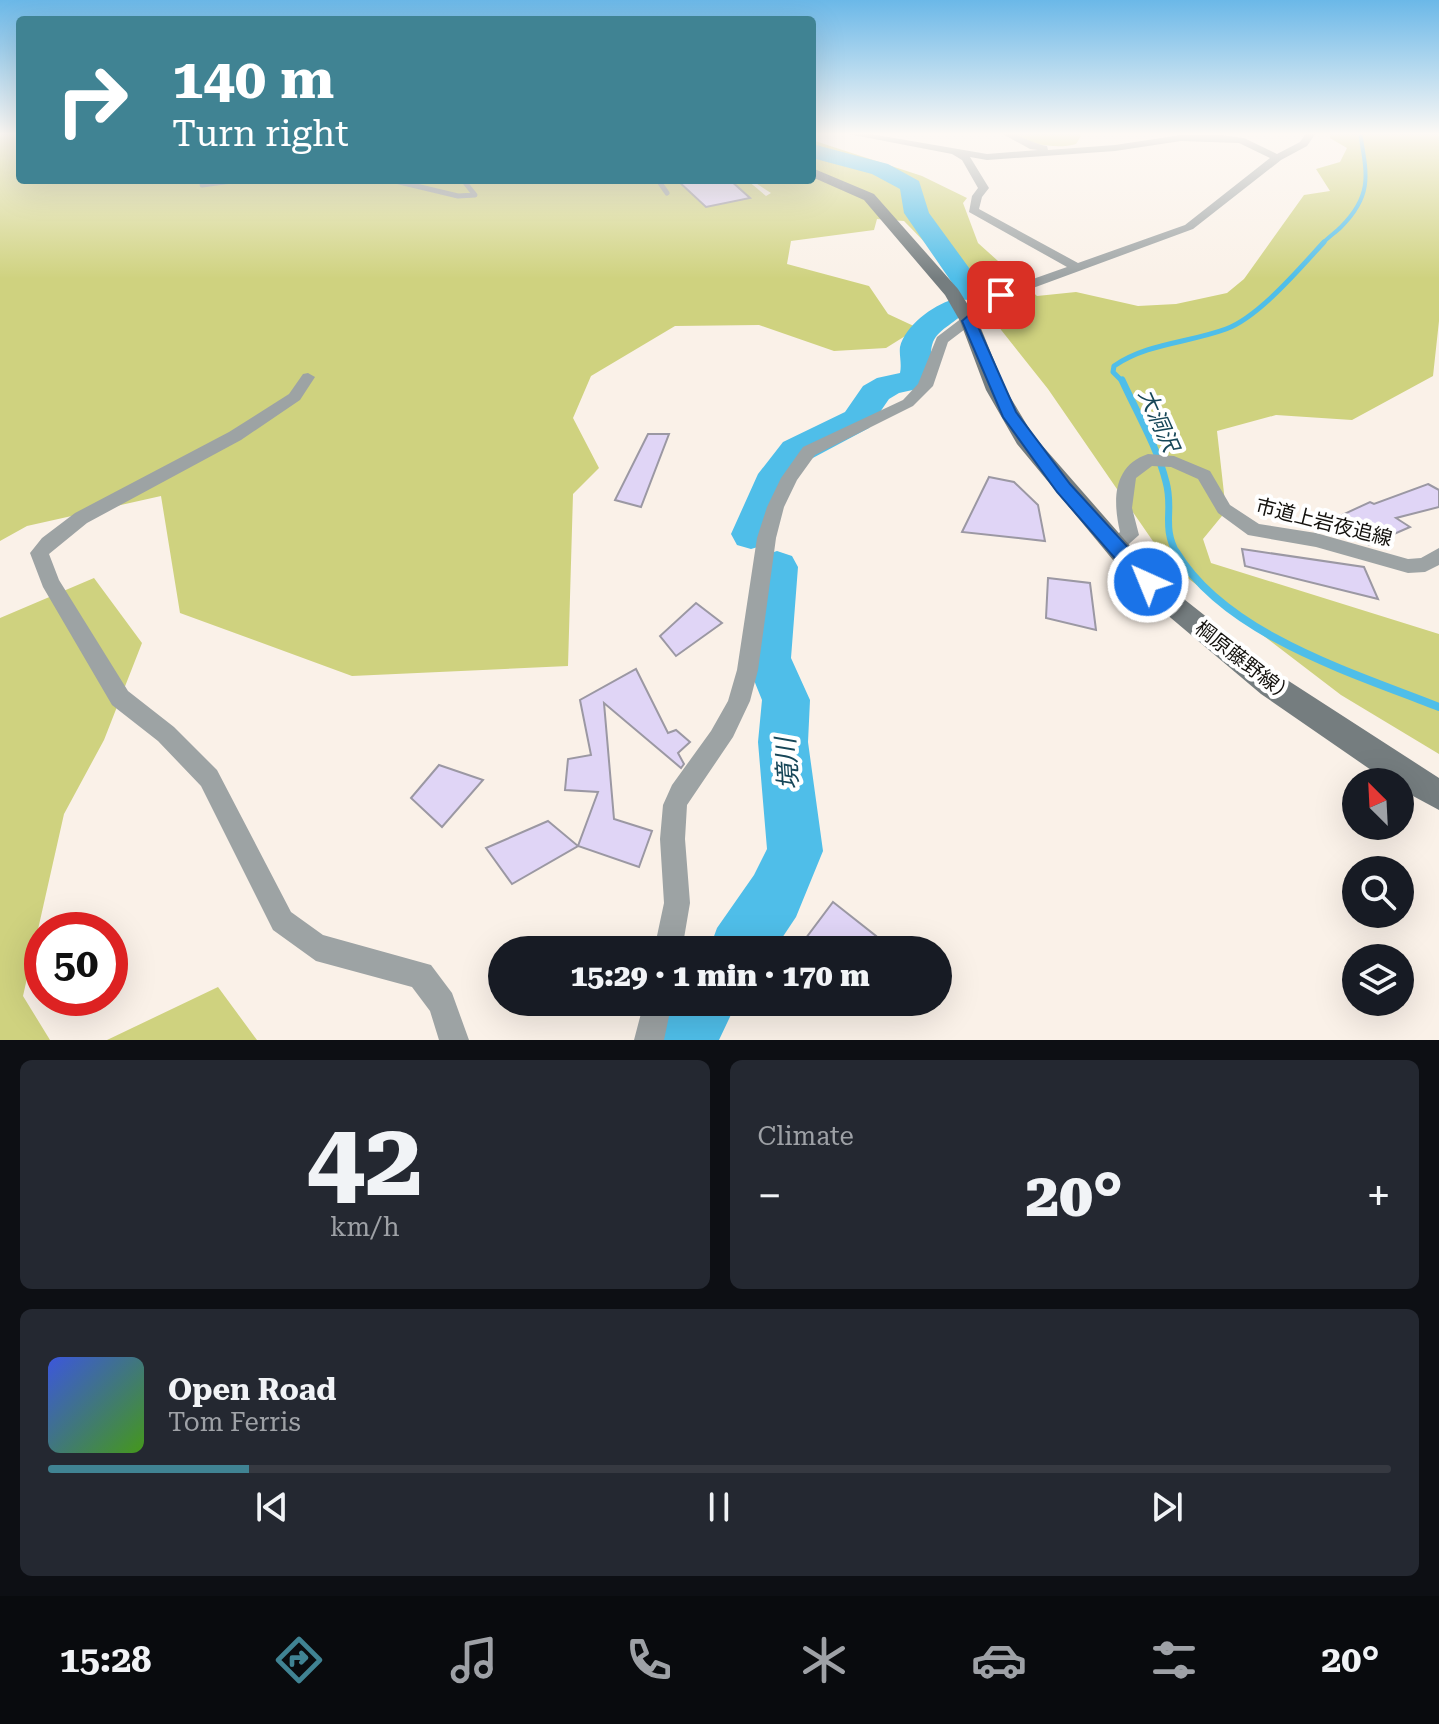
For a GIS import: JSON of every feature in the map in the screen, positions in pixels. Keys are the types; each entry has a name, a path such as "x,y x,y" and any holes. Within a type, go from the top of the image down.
{"main road":[{"name":"棡原藤野線）","path":"837,182 856,189 878,205 952,293 969,321 996,390 1025,439 1114,546 1161,595 1271,685 1439,795"}],"street":[{"path":"980,182 984,188 977,196 973,210 1077,267"},
{"path":"671,936 677,900 671,836 676,801 725,730 738,701 747,672 760,570 781,492 797,464 809,451 908,403 925,386 942,340 1001,295 1189,227 1247,182"},
{"path":"308,377 295,397 235,436 81,518 67,533 48,541 39,553 50,582 92,646 120,698 166,734 209,778 282,921 316,947 421,975 442,1003 454,1040"},
{"name":"市道上岩夜追線","path":"1114,546 1130,535 1123,508 1128,476 1148,460 1174,462 1204,475 1224,509 1254,530 1316,540 1408,566 1425,565 1439,555"},
{"path":"649,1040 655,1016"}],"lane":[{"path":"202,185 209,184"},
{"path":"408,184 458,196 475,195 466,184"},
{"path":"661,184 667,193"}],"green space":[{"path":"0,182 16,182 16,184 752,184 766,196 771,193 757,184 933,182 967,198 963,203 978,243 1037,296 1076,292 1138,306 1176,304 1227,293 1244,279 1304,195 1330,191 1324,182 1439,182 1439,321 1433,376 1352,420 1276,415 1217,431 1226,511 1203,539 1211,563 1439,634 1439,754 1341,695 1168,563 1048,389 998,326 1005,299 949,267 904,221 877,219 874,230 791,241 787,264 869,286 888,314 918,328 886,348 834,351 759,325 675,326 591,376 573,418 599,468 573,494 568,666 352,676 180,613 161,496 27,526 0,541"},
{"path":"94,578 142,643 104,740 64,814 42,912 24,912 24,1016 35,1016 50,1040 0,1040 0,618"},
{"path":"218,987 257,1040 107,1040"}],"building":[{"path":"681,184 734,184 750,198 706,207"},
{"path":"648,434 669,434 641,507 615,500"},
{"path":"989,477 1014,482 1038,505 1045,541 962,532"},
{"path":"1428,484 1439,490 1439,507 1396,518 1410,527 1369,545 1327,522 1370,502 1374,504"},
{"path":"1242,549 1364,567 1378,599 1245,566"},
{"path":"1048,578 1090,583 1096,630 1046,618"},
{"path":"696,603 722,623 676,656 660,636"},
{"path":"636,669 668,733 676,730 690,742 678,753 684,764 681,768 604,703 614,819 652,831 639,867 578,846 598,792 565,790 568,759 591,755 580,700"},
{"path":"439,765 483,780 442,827 411,798"},
{"path":"548,821 578,846 512,884 486,848"},
{"path":"833,902 876,936 808,936"}],"waterway":[{"name":"境川","path":"903,182 911,186 917,213 969,287 966,291"},
{"name":"大洞沢","path":"1323,243 1358,205 1365,182"},
{"name":"大洞沢","path":"1123,382 1113,372 1114,366 1140,352 1212,334 1239,323 1278,291 1323,243"},
{"name":"境川","path":"751,534 777,474 796,451 857,420 875,393 889,385 914,380 916,346 921,336 952,309"},
{"name":"大洞沢","path":"1123,382 1162,469 1168,492 1170,535 1176,552"},
{"name":"大洞沢","path":"1176,552 1198,581 1259,629 1331,665 1439,707"},
{"name":"境川","path":"748,936 775,896 795,851 783,742 786,700 768,658 777,567"},
{"name":"境川","path":"684,1040 697,1016"}],"route":[{"path":"1001,295 969,321 996,390 1025,439 1063,488 1148,582"}]}
